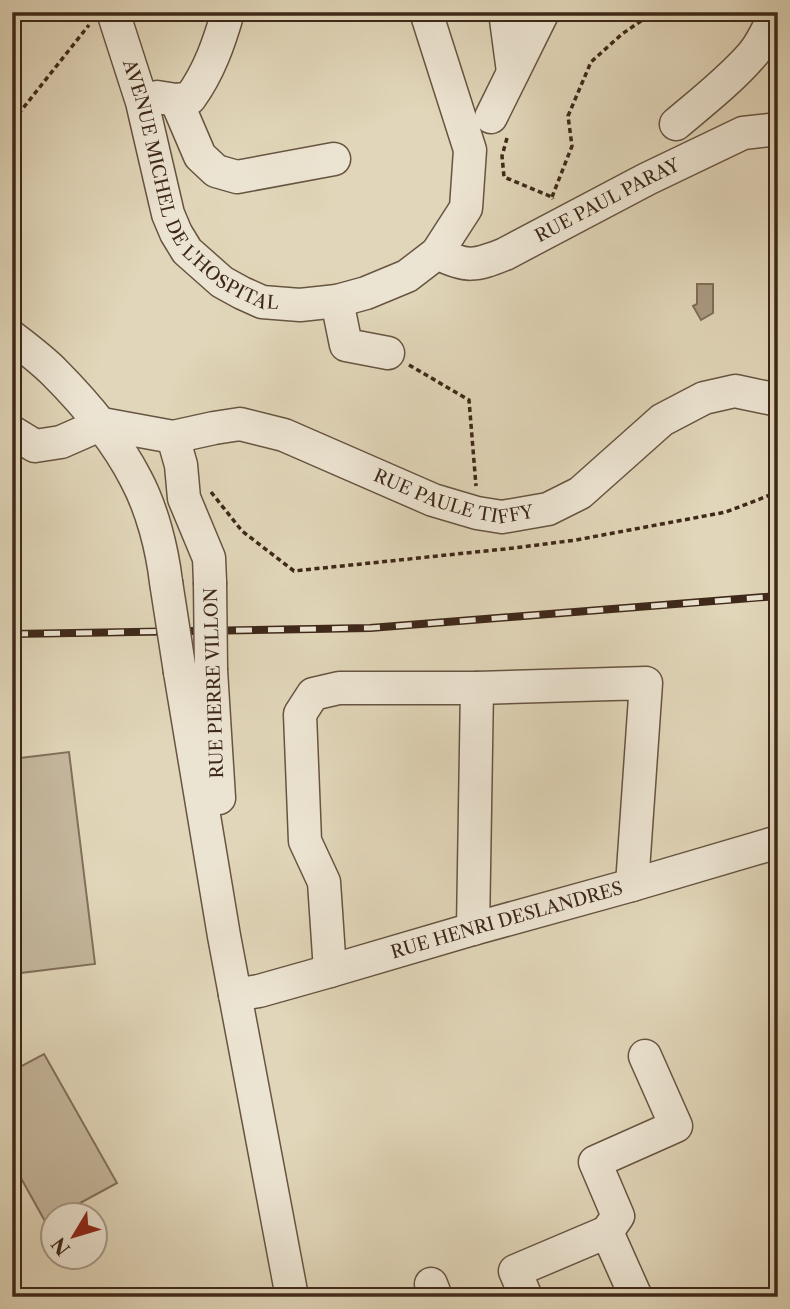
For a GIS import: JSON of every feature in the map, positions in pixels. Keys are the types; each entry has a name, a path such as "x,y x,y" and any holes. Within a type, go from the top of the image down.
{"street":[{"path":"142,102 157,97 176,100 190,98 216,51 228,12"},
{"name":"AVENUE MICHEL DE L'HOSPITAL","path":"102,17 142,102 168,214 187,251 222,282 242,293 262,302 300,304 337,301 366,293 407,276 437,253 466,208 470,150 426,12"},
{"path":"505,12 513,72"},
{"path":"491,117 543,12"},
{"path":"677,124 721,86 752,54 776,12"},
{"path":"176,100 200,156 216,171 237,177 334,159"},
{"name":"RUE PAUL PARAY","path":"437,253 464,264 487,262 743,133 778,129"},
{"path":"337,301 346,345 388,353"},
{"name":"RUE PIERRE VILLON","path":"12,337 52,370 102,425 136,479 156,531 224,936 292,1297"},
{"name":"RUE PAULE TIFFY","path":"102,425 173,437 240,424 284,435 433,500 502,517 548,509 580,493 662,420 704,398 735,391 778,400"},
{"path":"12,432 35,446 61,442 102,425"},
{"name":"RUE PIERRE VILLON","path":"173,437 181,465 184,498 209,558 211,670 224,936"},
{"path":"330,971 324,882 305,841 300,714 313,694 339,688 477,688 646,683 632,885"},
{"path":"473,929 477,688"},
{"name":"RUE HENRI DESLANDRES","path":"235,995 330,971 778,842"},
{"path":"526,1297 515,1271 607,1232 618,1216 594,1162 676,1126 645,1056"},
{"path":"607,1232 636,1297"}],"path":[{"path":"491,117 509,131 502,156 504,177 552,197 572,146 568,116 591,62 622,34 654,12"},
{"path":"12,130 20,112 102,17"},
{"path":"388,353 469,400 477,513"}],"shaded area":[{"path":"697,284 713,284 713,313 701,320 693,306 697,304"},
{"path":"69,752 95,964 12,974 12,759"},
{"path":"44,1054 117,1183 86,1200 38,1200 38,1209 12,1162 12,1071"}],"railway":[{"path":"12,634 370,628 778,596"}]}
